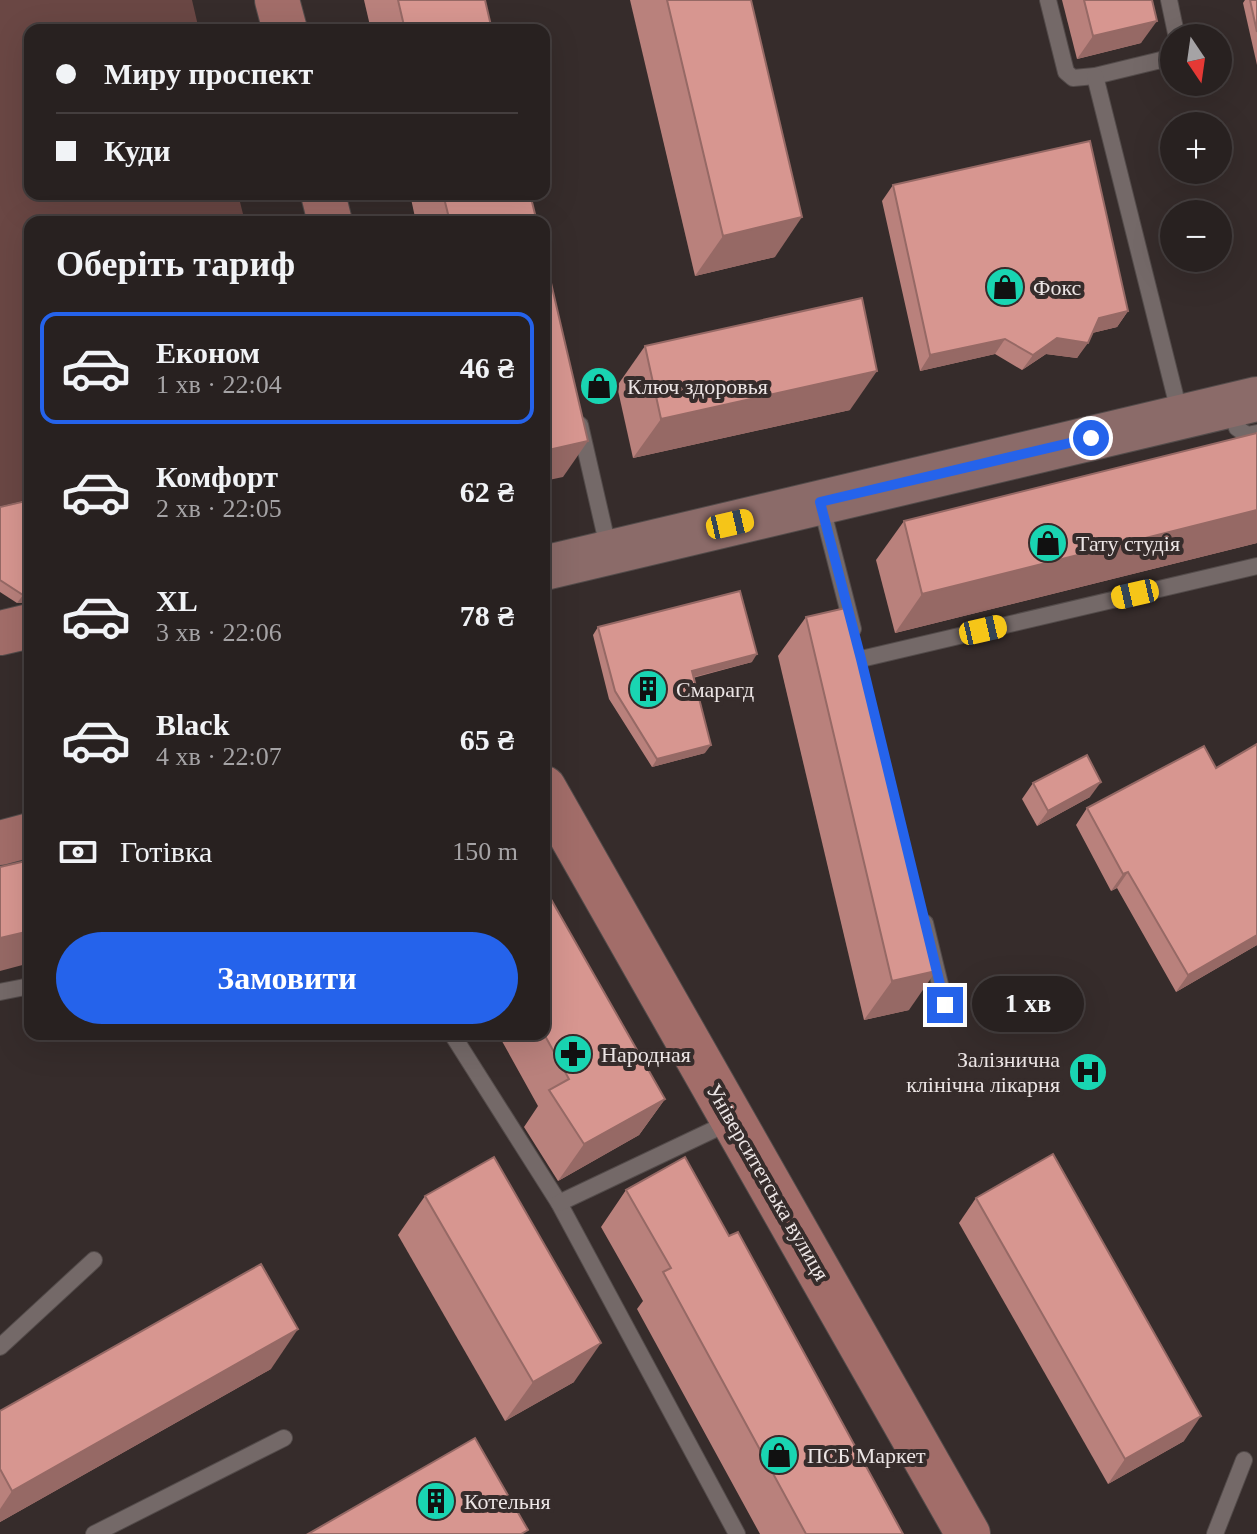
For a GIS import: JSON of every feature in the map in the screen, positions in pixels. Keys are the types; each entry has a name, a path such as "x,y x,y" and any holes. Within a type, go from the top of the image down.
{"main road":[{"path":"277,0 283,24"},
{"path":"0,633 24,627"},
{"name":"Університетська вулиця","path":"550,799 968,1534"},
{"path":"0,843 24,837"}],"street":[{"path":"550,567 1181,417 1248,412"}],"lane":[{"path":"1048,0 1066,72 1073,78 1095,76 1160,60"},
{"path":"1169,0 1174,24"},
{"path":"1095,76 1181,417"},
{"path":"575,402 609,552"},
{"path":"820,502 862,666 1257,566"},
{"path":"919,900 945,1005"},
{"path":"0,992 24,987"},
{"path":"456,1040 559,1203 737,1534"},
{"path":"559,1203 733,1121"},
{"path":"0,1347 94,1260"},
{"path":"94,1534 284,1438"},
{"path":"1215,1534 1244,1460"}],"shaded area":[{"path":"0,0 192,0 198,24 24,24 24,200 240,200 244,216 24,216 24,500 0,506"}],"building":[{"path":"398,0 485,0 491,24 404,24"},
{"path":"667,0 751,0 802,217 723,236"},
{"path":"1084,0 1152,0 1157,21 1093,36"},
{"path":"1250,0 1257,0 1257,32"},
{"name":"Фокс","path":"1090,141 1128,311 1099,318 1088,343 1057,338 1033,355 1005,339 930,355 893,185"},
{"path":"444,200 532,200 536,216 448,216"},
{"path":"550,279 588,441 550,450"},
{"path":"862,298 877,371 661,419 645,346"},
{"path":"1257,433 1257,510 922,594 904,521"},
{"path":"24,501 24,595 0,580 0,507"},
{"name":"Смарагд","path":"740,591 757,654 692,671 711,745 657,759 615,691 598,627"},
{"path":"850,607 936,971 892,981 806,617"},
{"path":"1257,744 1257,935 1188,975 1128,872 1123,874 1087,808 1204,746 1216,768"},
{"path":"1087,755 1101,782 1048,811 1033,783"},
{"path":"24,861 24,932 0,938 0,867"},
{"path":"550,898 665,1099 584,1144 549,1090 569,1079 547,1040 550,1040"},
{"path":"1053,1154 1201,1416 1125,1459 976,1198"},
{"path":"494,1157 601,1343 533,1382 425,1196"},
{"path":"685,1157 729,1236 738,1232 903,1534 806,1534 663,1272 671,1268 626,1190"},
{"path":"261,1264 298,1329 12,1491 0,1469 0,1411"},
{"path":"475,1438 528,1530 521,1534 308,1534"}],"place":[{"name":"Фокс","path":"1005,287"},
{"name":"Ключ здоровья","path":"599,386"},
{"name":"Тату студія","path":"1048,543"},
{"name":"Смарагд","path":"648,689"},
{"name":"Народная","path":"573,1054"},
{"name":"Залізнична клінічна лікарня","path":"1088,1072"},
{"name":"ПСБ Маркет","path":"779,1455"},
{"name":"Котельня","path":"436,1501"}],"route":[{"path":"945,1005 820,502 1091,438"}]}
